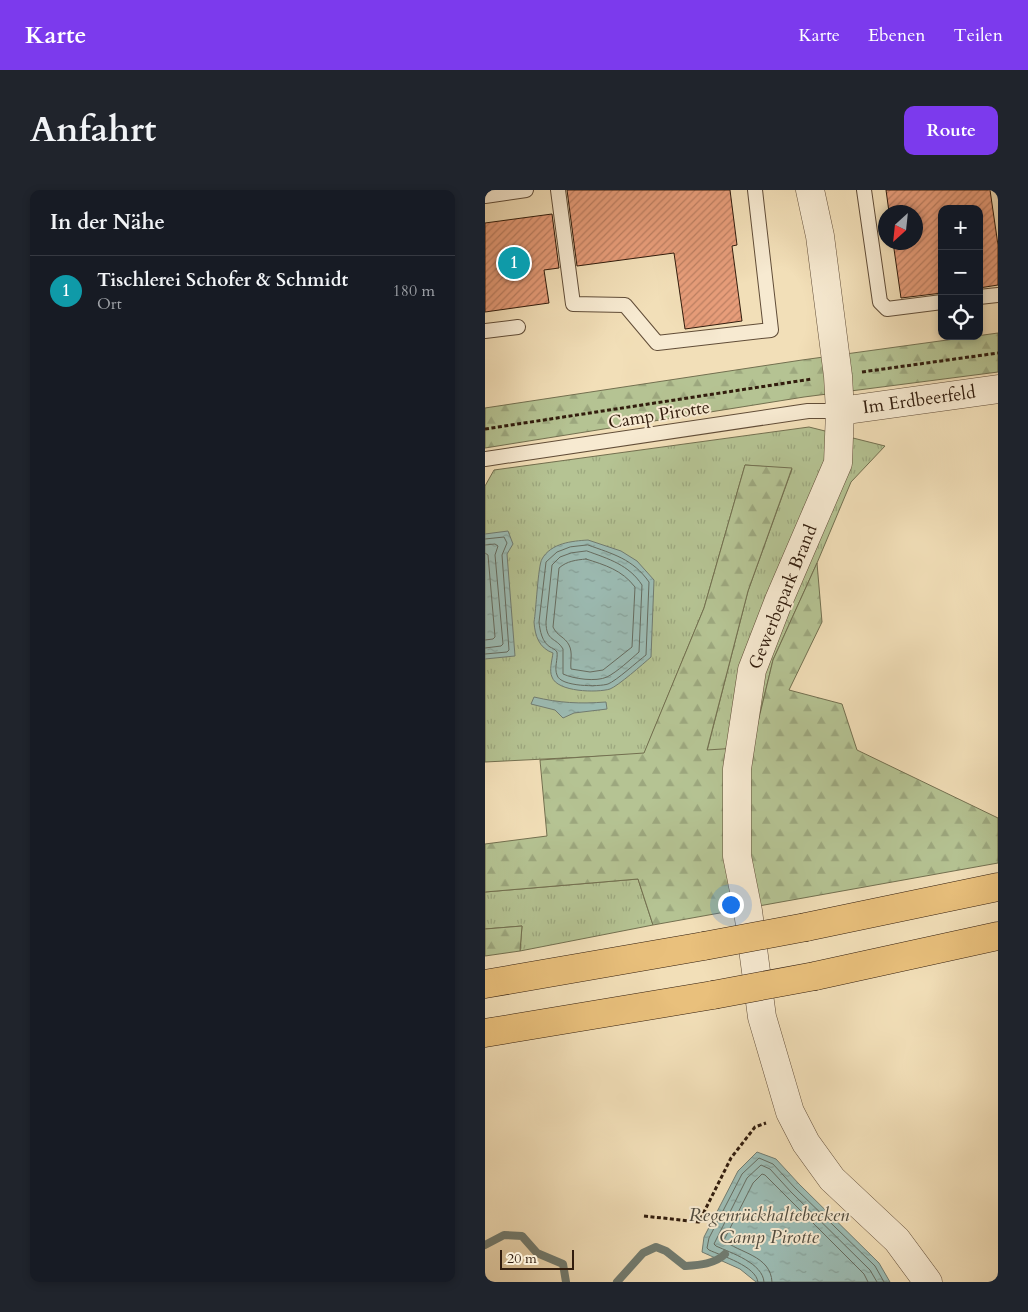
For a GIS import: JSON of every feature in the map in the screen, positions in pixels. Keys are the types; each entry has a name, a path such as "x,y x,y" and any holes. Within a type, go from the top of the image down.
{"highway":[{"path":"485,984 806,928 998,887"},
{"path":"485,1033 815,976 998,936"}],"street":[{"name":"Gewerbepark Brand","path":"810,190 820,236 838,376 840,412 838,463 779,600 753,670 737,769 737,856 748,911 762,1017 789,1112 806,1143 833,1179 897,1240 928,1282"},
{"name":"Im Erdbeerfeld","path":"840,412 998,389"}],"lane":[{"path":"485,196 526,190"},
{"path":"558,190 573,304 625,305 657,343 771,330 755,190"},
{"path":"864,190 880,302 887,309 938,303"},
{"path":"983,297 998,295"},
{"path":"485,331 518,327"},
{"name":"Camp Pirotte","path":"485,459 807,411 840,412"}],"path":[{"path":"485,429 998,353"},
{"path":"645,1216 699,1222 731,1158 755,1127 789,1112"}],"green space":[{"path":"998,333 998,372 804,397 485,448 485,408 947,340 983,340 983,335"},
{"path":"809,427 885,446 851,482 773,660 752,747 707,751 748,591 792,469 745,465 704,608 644,754 485,762 485,486 494,470"},
{"path":"745,465 792,468 748,591 707,750 752,747 773,660 817,563 822,622 789,690 842,704 857,750 998,818 998,863 653,925 638,879 485,892 485,844 547,836 540,760 644,753 704,608"},
{"path":"638,879 653,925 520,951 522,926 485,929 485,892"},
{"path":"522,926 520,951 485,956 485,929"}],"water":[{"path":"508,531 513,544 507,554 515,656 485,659 485,534"},
{"path":"588,540 621,551 637,561 654,580 651,657 614,687 596,691 578,690 561,686 555,682 551,672 553,653 541,645 535,632 534,622 539,570 542,559 556,546 569,542"},
{"path":"534,697 552,701 606,702 607,709 574,713 563,718 555,710 531,704"},
{"name":"Regenrückhaltebecken Camp Pirotte","path":"757,1152 776,1159 879,1263 890,1282 756,1282 740,1269 702,1252 704,1237 738,1171"}],"building":[{"path":"567,190 730,190 737,245 732,246 742,321 685,329 674,253 577,266"},
{"path":"886,190 990,190 998,245 998,285 983,287 983,205 938,205 938,293 901,298 894,250 923,250 923,205 888,205"},
{"path":"552,214 559,268 544,270 549,303 485,312 485,223"}],"waterway":[{"path":"485,1245 504,1235 522,1236 537,1253 563,1264 566,1282"},
{"path":"617,1282 643,1253 656,1247 666,1251 685,1266 712,1262 725,1254"}],"place":[{"name":"Tischlerei Schofer & Schmidt","path":"514,263"}]}
